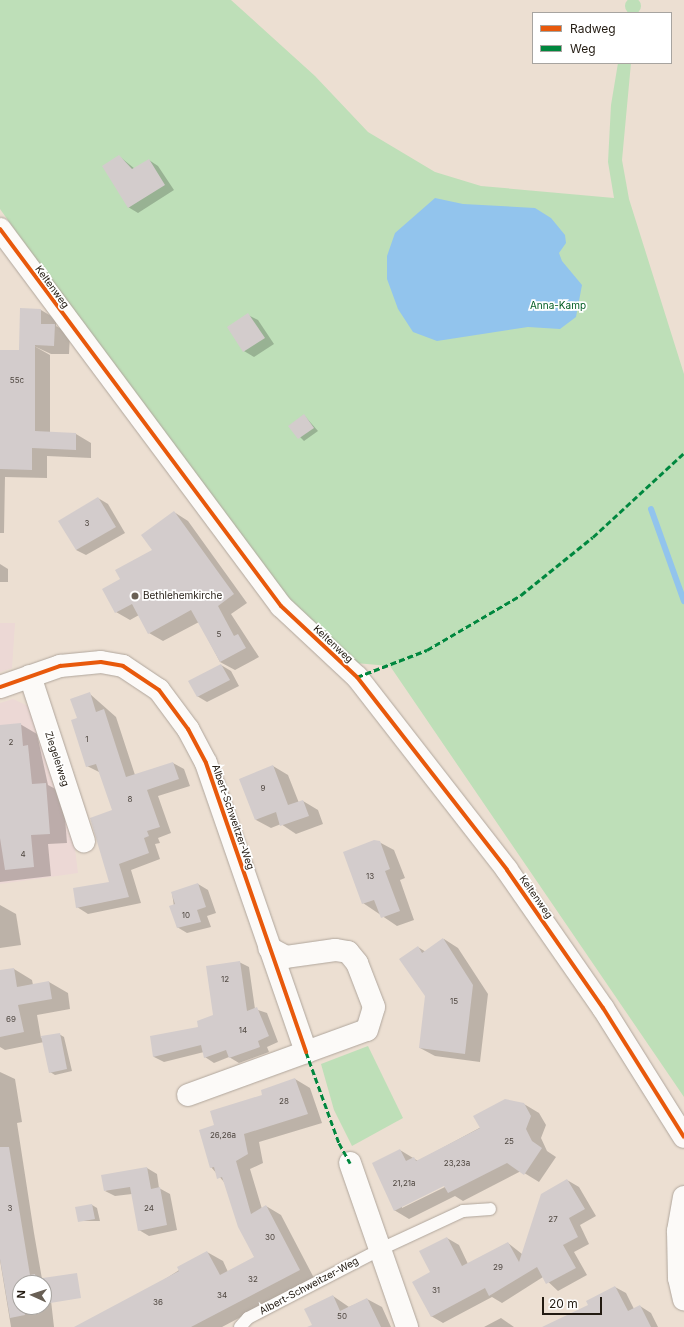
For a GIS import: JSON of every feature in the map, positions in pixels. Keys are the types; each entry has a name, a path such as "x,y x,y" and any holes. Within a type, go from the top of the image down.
{"street":[{"name":"Keltenweg","path":"0,229 281,606 357,677 507,870 604,1008 684,1137"},
{"name":"Albert-Schweitzer-Weg","path":"0,687 60,666 101,662 123,666 159,690 188,729 206,763 306,1052"},
{"name":"Ziegeleiweg","path":"30,676 84,841"},
{"path":"188,1095 367,1030 374,1007 357,963 348,952 335,950 286,957 269,948"},
{"path":"350,1162 407,1327"},
{"path":"684,1197 678,1231 679,1278 684,1299"}],"lane":[{"name":"Albert-Schweitzer-Weg","path":"240,1327 248,1318 381,1249 463,1211 490,1209"}],"shaded area":[{"path":"0,623 15,623 12,668 0,672"},
{"path":"13,699 30,707 72,826 78,873 0,884 0,703"}],"green space":[{"path":"630,-1 636,-1 640,3 640,9 637,12 629,12 625,6"},
{"name":"Anna-Kamp","path":"0,0 231,0 315,76 368,132 435,172 481,186 614,198 608,162 611,105 618,64 631,64 622,160 629,199 684,374 684,1097 390,666 355,663 286,598 159,432 0,209"},
{"path":"368,1046 403,1118 352,1146 334,1110 321,1064"}],"water":[{"path":"435,198 463,204 535,208 551,218 565,235 566,243 559,253 562,261 582,285 576,317 560,329 528,327 437,341 413,332 398,309 387,279 387,256 395,233"}],"building":[{"path":"119,155 132,169 149,159 165,185 128,208 102,166"},
{"path":"20,308 41,309 41,324 55,324 54,346 35,345 35,431 76,433 76,450 32,448 32,470 0,469 0,350 19,350"},
{"path":"248,313 265,338 243,352 227,327"},
{"path":"304,414 314,428 298,439 288,426"},
{"path":"98,497 116,527 76,550 58,521"},
{"path":"174,511 234,594 218,606 234,636 238,634 246,648 220,662 191,610 148,634 132,604 115,613 102,589 120,579 115,570 152,550 141,535"},
{"path":"221,664 230,680 197,697 188,681"},
{"path":"90,692 96,712 104,709 126,777 173,762 179,779 147,790 160,827 147,831 149,836 144,838 149,853 119,864 129,897 76,908 73,888 109,882 90,818 112,810 96,764 86,767 71,720 77,718 70,699"},
{"path":"21,723 23,746 28,745 32,784 46,783 50,834 31,835 34,867 5,870 0,838 0,725"},
{"path":"273,765 288,805 303,800 309,816 280,826 276,812 255,820 239,779"},
{"path":"374,840 380,841 390,869 385,871 400,911 381,918 374,900 362,904 343,852"},
{"path":"198,883 206,907 197,910 201,922 177,928 169,906 175,904 171,892"},
{"path":"443,938 473,985 465,1054 419,1048 425,996 399,959 418,946 422,953"},
{"path":"240,961 247,1011 257,1007 269,1036 258,1041 260,1047 229,1058 226,1050 204,1058 201,1045 153,1057 150,1036 198,1027 197,1021 213,1015 206,966"},
{"path":"14,968 17,987 49,981 52,999 18,1005 24,1032 0,1037 0,970"},
{"path":"60,1033 67,1069 49,1073 41,1036"},
{"path":"295,1078 308,1114 244,1134 248,1154 236,1161 251,1214 266,1205 300,1270 191,1327 74,1327 179,1271 177,1267 207,1251 220,1275 254,1257 238,1227 222,1177 217,1179 214,1167 210,1168 199,1130 214,1125 210,1111 262,1095 261,1090"},
{"path":"505,1099 524,1103 531,1116 526,1129 532,1141 542,1148 524,1175 507,1163 448,1193 444,1186 394,1211 372,1163 400,1149 406,1161 414,1157 416,1161 480,1128 473,1116"},
{"path":"0,1147 9,1147 30,1275 12,1275 12,1315 25,1315 10,1318 0,1259"},
{"path":"147,1167 151,1189 160,1187 167,1225 138,1231 130,1187 104,1191 101,1175"},
{"path":"567,1179 585,1209 569,1218 578,1237 563,1245 576,1268 546,1284 537,1267 489,1296 485,1288 431,1317 412,1282 430,1272 419,1251 447,1237 462,1266 508,1242 519,1262 541,1194"},
{"path":"92,1204 95,1219 78,1222 75,1207"},
{"path":"77,1273 81,1298 52,1303 52,1277"},
{"path":"615,1286 628,1311 640,1305 651,1327 542,1327 588,1305 586,1301"},
{"path":"333,1295 340,1311 367,1298 381,1327 307,1327 312,1325 304,1309"}],"waterway":[{"path":"651,509 684,601"}],"marked path":[{"path":"357,677 427,650 521,595 593,537 684,453"},
{"path":"306,1052 339,1143 350,1163"}],"cycle path":[{"path":"0,229 281,606 357,677 507,870 603,1008 684,1137"},
{"path":"0,687 60,666 101,662 123,666 159,690 188,729 206,763 306,1052"}],"place":[{"name":"Bethlehemkirche","path":"135,596"}]}
